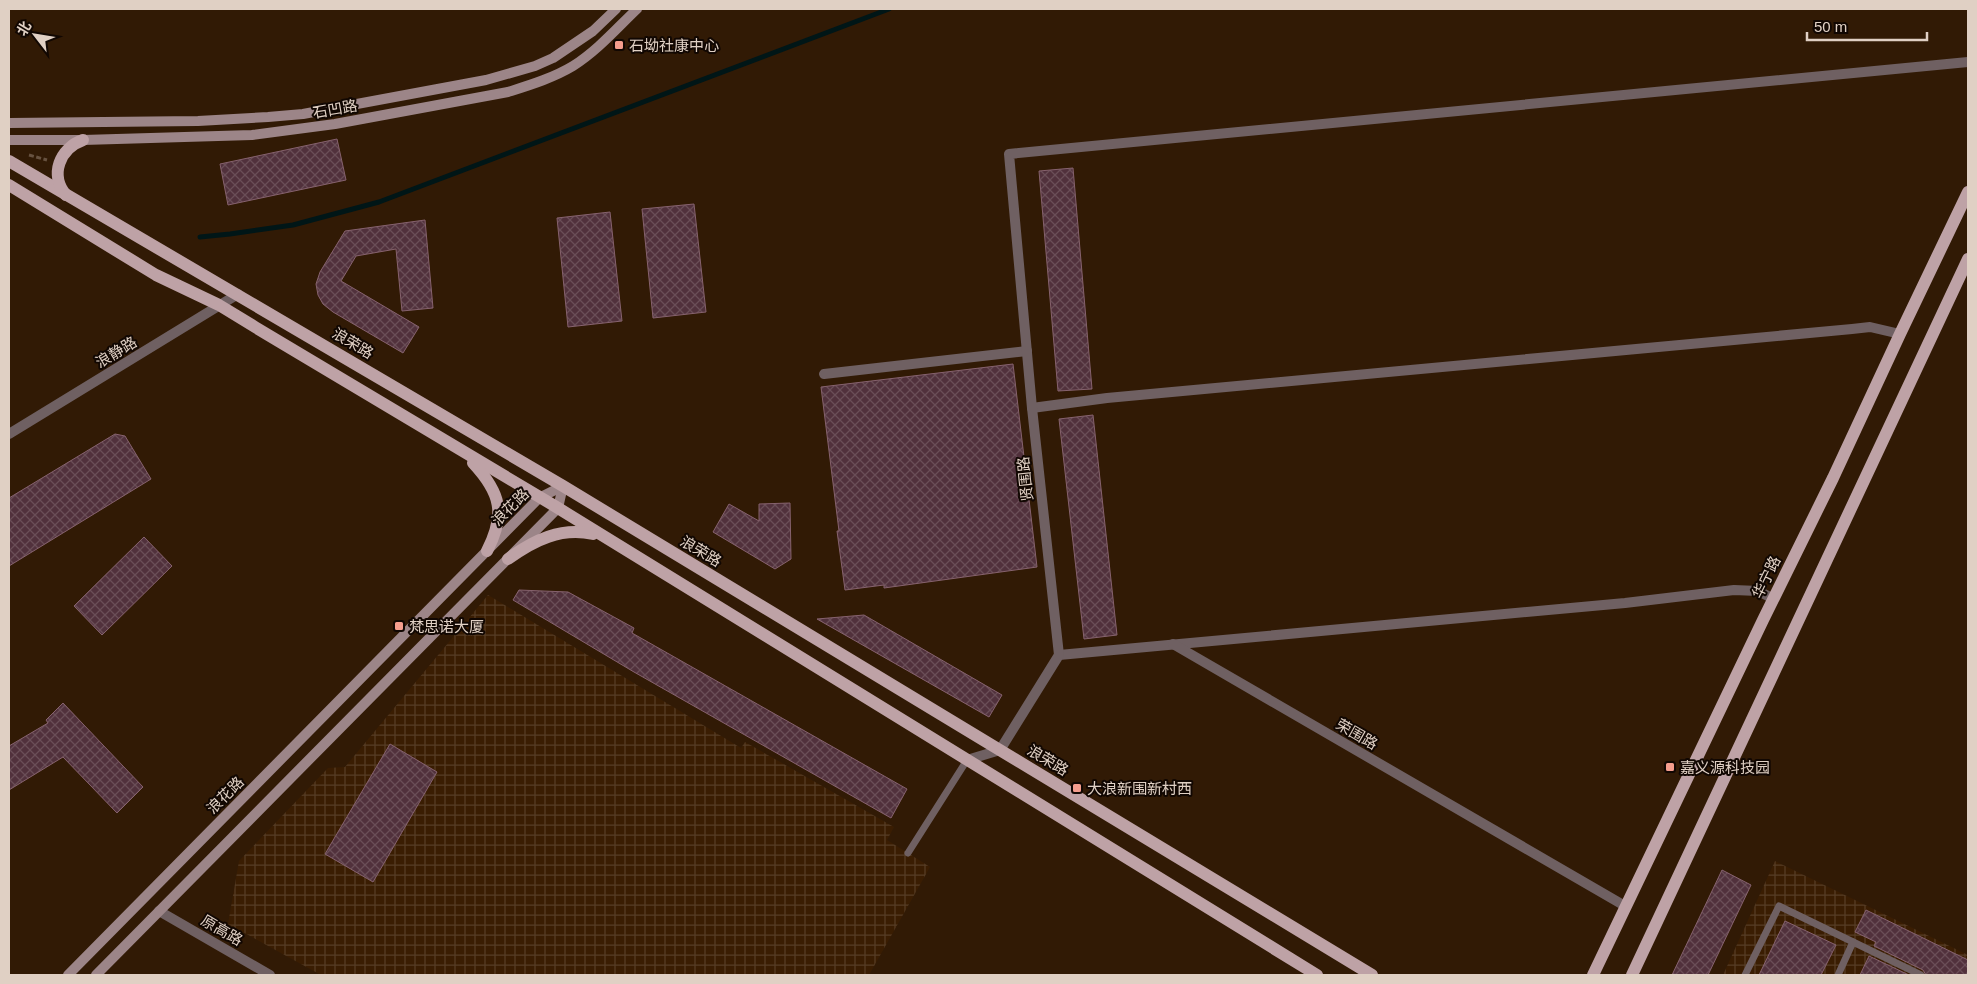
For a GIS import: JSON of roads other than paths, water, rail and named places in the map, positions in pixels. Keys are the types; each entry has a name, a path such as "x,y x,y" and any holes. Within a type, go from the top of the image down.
{"main road":[{"name":"石凹路","path":"9,123 188,121 303,114 486,80 535,66 554,58 593,31 616,9"},
{"name":"石凹路","path":"9,140 83,140 252,135 296,130 508,92 534,84 572,66 599,46 637,9"},
{"path":"66,195 60,188 58,181 59,166 68,148 83,140"},
{"name":"浪荣路","path":"9,161 563,486 1372,975"},
{"path":"9,185 156,275 219,305 558,508 1316,975"},
{"name":"华宁路","path":"1593,975 1833,478 1968,192"},
{"path":"1632,975 1968,259"},
{"path":"463,452 491,486 499,507 496,534 487,551"},
{"path":"96,975 558,508 563,486"},
{"name":"浪花路","path":"68,975 539,498 563,486"},
{"path":"508,559 536,541 562,532 579,531 601,535"}],"street":[{"name":"贤围路","path":"1059,655 1032,408 1009,154 1968,62"},
{"name":"浪静路","path":"9,434 238,294"},
{"path":"1032,408 1107,398 1870,327 1900,334"},
{"path":"824,374 1027,351"},
{"path":"967,760 1000,750 1059,655 1625,603 1734,590 1758,591 1774,599"},
{"name":"荣围路","path":"1173,644 1625,906"},
{"name":"原高路","path":"159,911 270,975"}],"lane":[{"path":"908,853 967,760"},
{"path":"1745,975 1779,906 1921,975"},
{"path":"1838,975 1853,942"}],"waterway":[{"path":"200,237 293,225 379,202 889,9"}],"place":[{"name":"石坳社康中心","path":"619,45"},
{"name":"梵思诺大厦","path":"399,626"},
{"name":"嘉义源科技园","path":"1670,767"},
{"name":"大浪新围新村西","path":"1077,788"}]}
